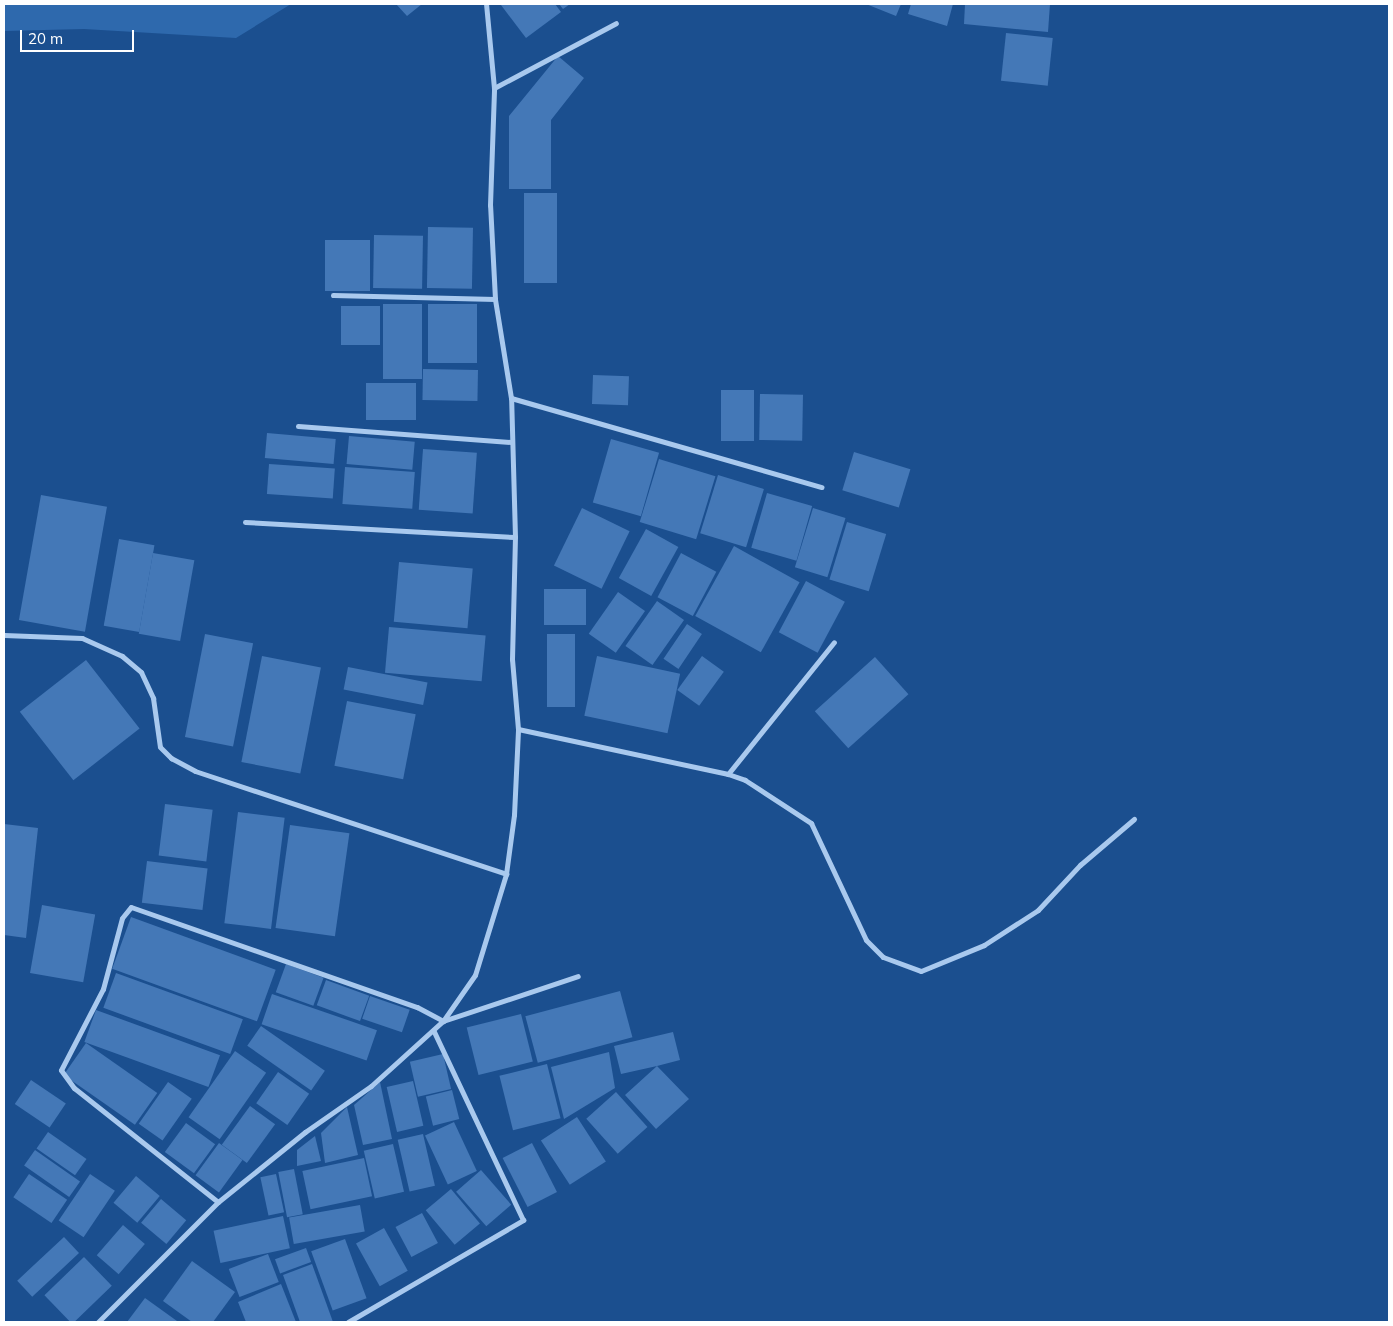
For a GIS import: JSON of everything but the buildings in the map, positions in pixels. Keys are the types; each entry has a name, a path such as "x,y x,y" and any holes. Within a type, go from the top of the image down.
{"street":[{"path":"98,1322 218,1202 305,1132 371,1086 443,1021 475,975 506,874 514,815 518,728 512,659 515,537 511,398 495,299 490,205 494,88 486,4"},
{"path":"494,88 616,23"},
{"path":"333,295 495,299"},
{"path":"511,398 822,487"},
{"path":"298,426 511,442"},
{"path":"245,522 515,537"},
{"path":"4,635 82,638 122,656 141,672 153,698 160,747 171,758 195,771 506,874"},
{"path":"728,774 834,642"},
{"path":"518,728 728,774 752,785 811,823 866,940 883,957 921,971 984,945 1038,910 1080,865 1134,819"},
{"path":"218,1202 74,1088 61,1070 103,989 122,918 131,907 417,1007 443,1021 578,976"},
{"path":"348,1322 523,1220 434,1030"}],"shaded area":[{"path":"4,4 291,4 236,38 84,29 4,31"}]}
